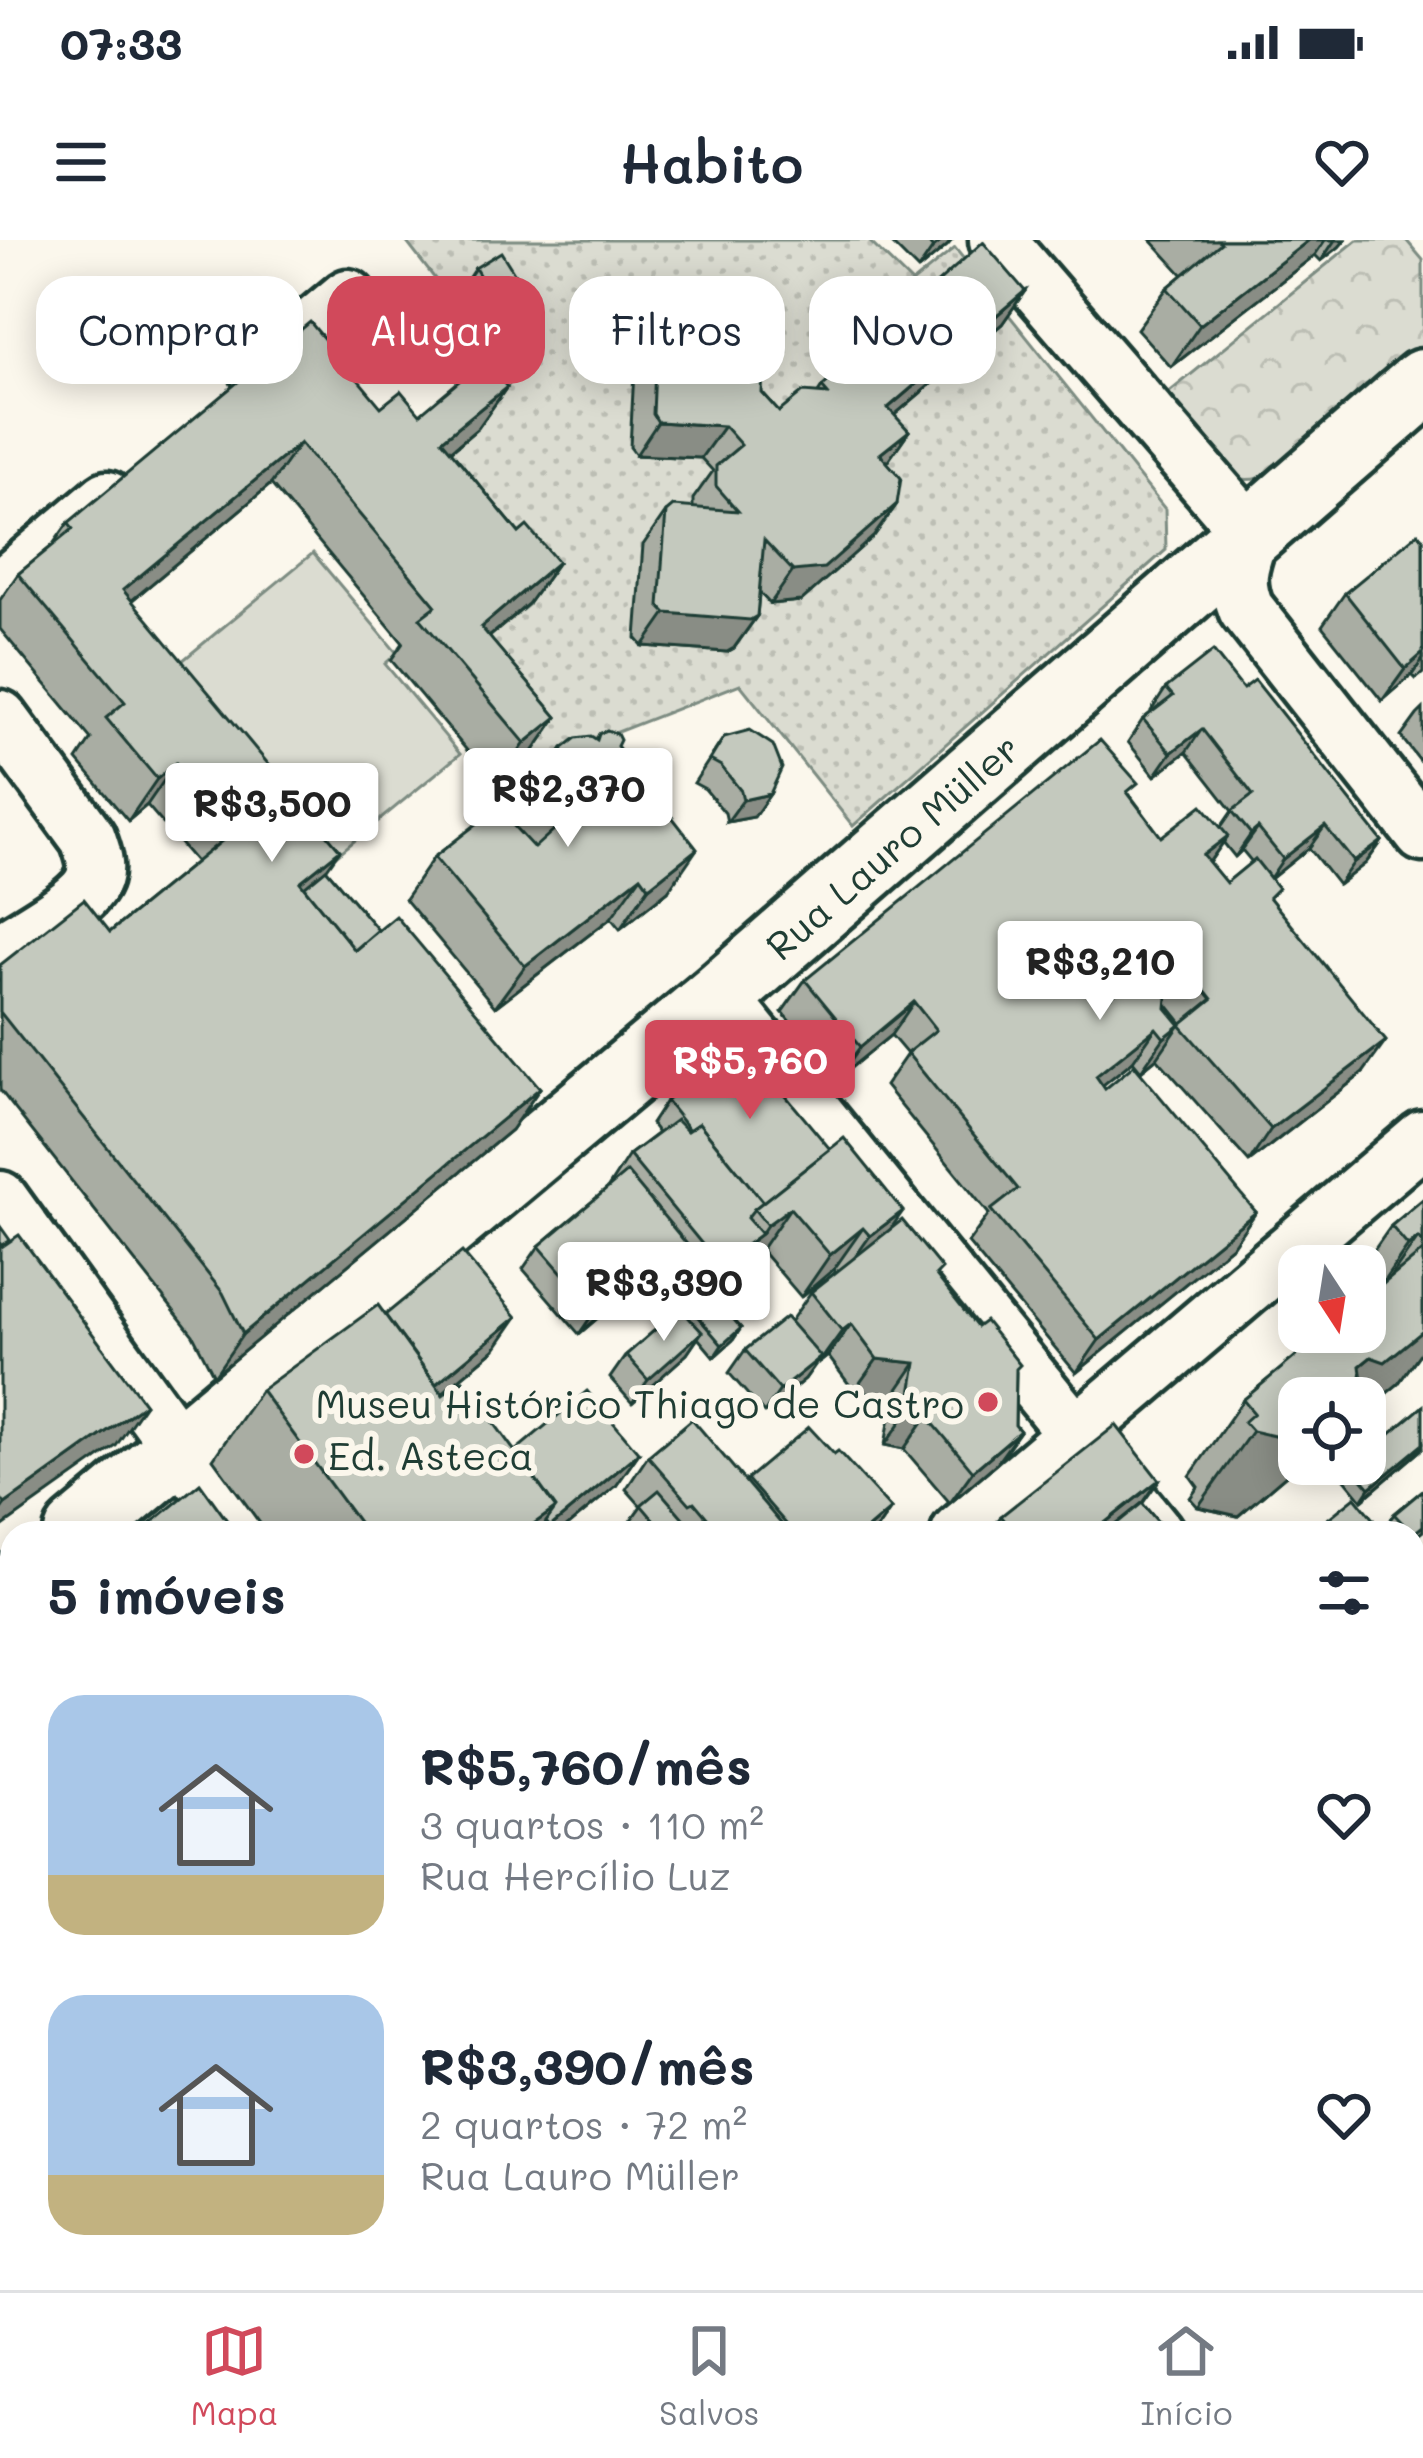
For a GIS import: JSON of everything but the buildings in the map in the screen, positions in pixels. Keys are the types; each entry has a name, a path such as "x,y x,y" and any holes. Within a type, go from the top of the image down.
{"main road":[{"name":"Rua Lauro Müller","path":"92,1521 720,996 1423,383"}],"street":[{"path":"998,240 1251,534 1238,590 1246,609 1423,834"},
{"path":"219,405 327,315"},
{"path":"0,589 146,466"},
{"path":"0,718 88,838 95,860 94,878 84,894 0,951"},
{"path":"720,996 1146,1521"},
{"path":"973,1521 1423,1138"},
{"path":"0,1199 232,1521"}],"green space":[{"path":"405,240 868,240 905,276 809,276 809,384 996,384 996,299 1165,509 1166,550 853,826 740,684 523,769 527,758 452,668 528,605 413,482 462,384 545,384 545,276 433,276"},
{"path":"1357,240 1406,240 1423,260 1423,349 1285,469 1255,479 1237,478 1209,454 1162,398"},
{"path":"955,248 978,276 921,276"},
{"path":"313,553 397,653 385,664 460,754 336,856 176,666"}],"place":[{"name":"Museu Histórico Thiago de Castro","path":"988,1402"},
{"name":"Ed. Asteca","path":"304,1454"}]}
